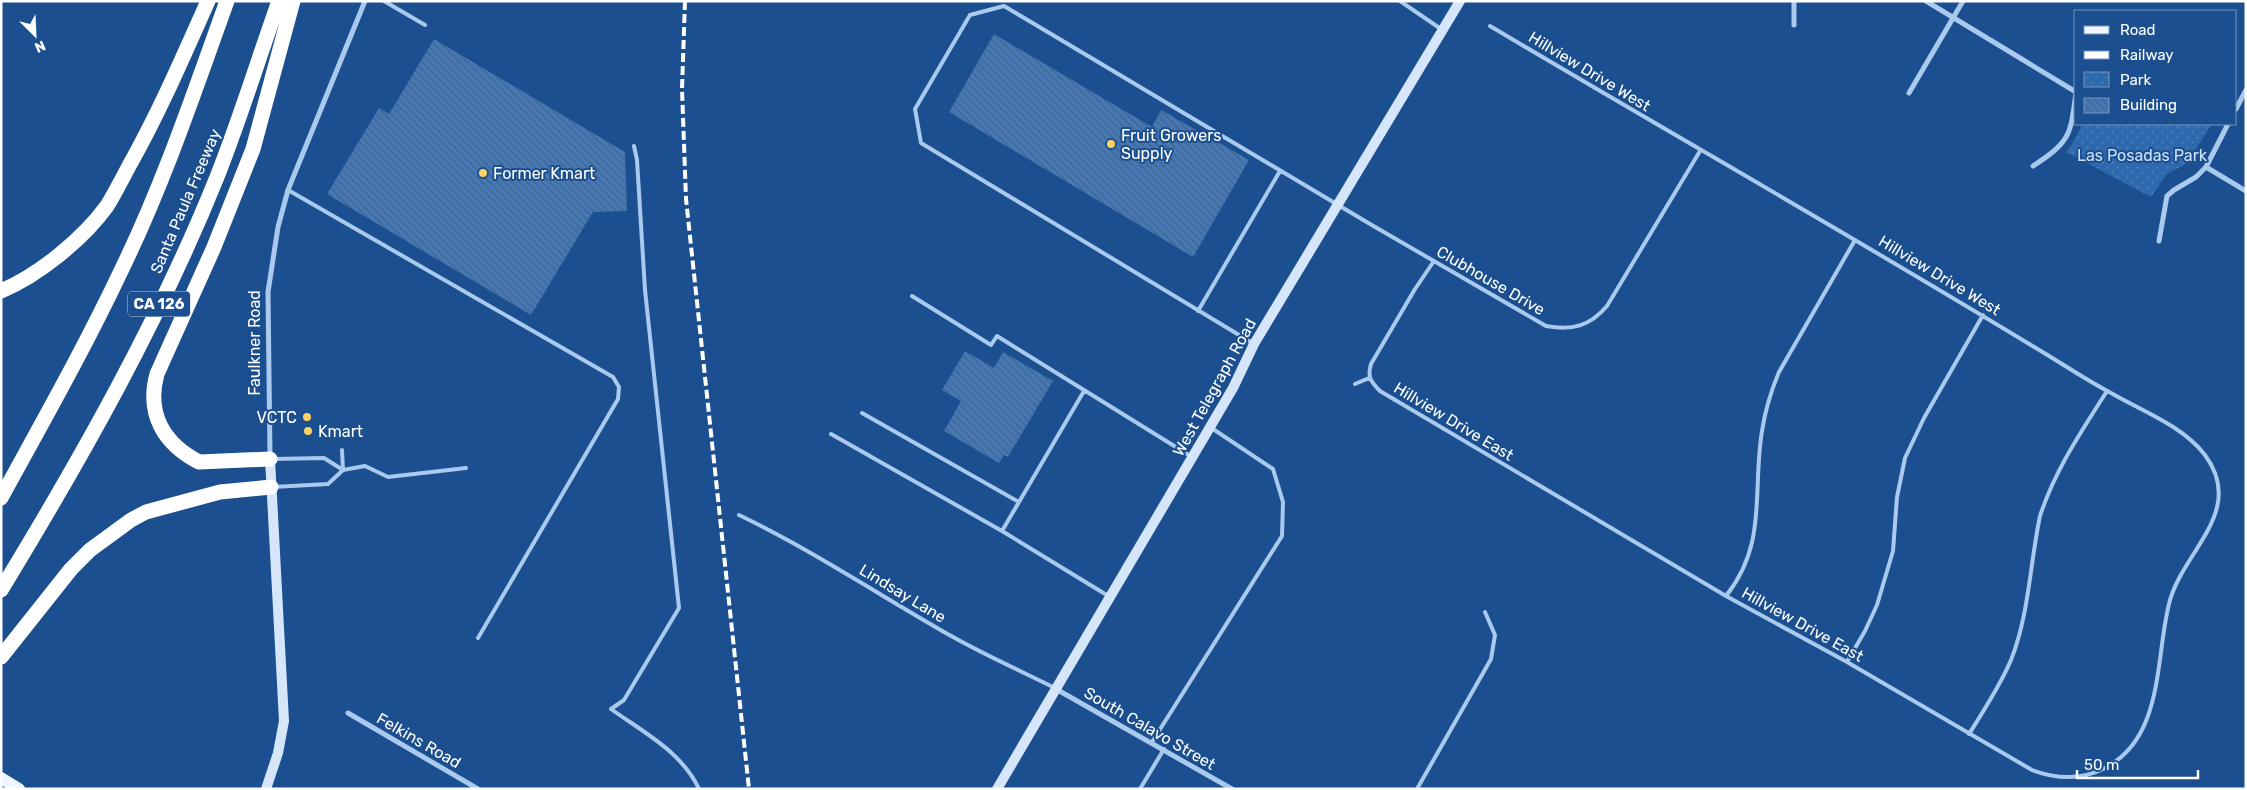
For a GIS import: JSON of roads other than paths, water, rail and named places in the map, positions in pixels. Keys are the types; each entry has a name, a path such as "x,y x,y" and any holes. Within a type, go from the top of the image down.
{"highway":[{"path":"1,291 13,286 48,264 78,237 107,206 152,125 208,1"},
{"name":"Santa Paula Freeway","path":"1,498 61,389 121,272 170,158 227,1"},
{"name":"Santa Paula Freeway","path":"1,590 106,411 166,291 218,176 279,1"},
{"path":"270,459 199,462 190,457 176,447 158,422 153,389 157,374 214,247 253,149 283,44 293,1"},
{"path":"1,657 71,569 90,550 131,520 146,512 220,492 271,487"}],"main road":[{"name":"West Telegraph Road","path":"997,789 1233,388 1254,344 1460,1"},
{"name":"Faulkner Road","path":"266,789 278,753 284,721 270,459"},
{"path":"1,778 19,789"}],"street":[{"name":"Faulkner Road","path":"270,459 268,292 278,227 288,190 365,1"},
{"path":"1794,1 1794,25"},
{"path":"1926,1 2074,91"},
{"path":"1909,93 1963,1"},
{"path":"2237,107 2246,90"},
{"path":"2033,166 2049,155 2068,135 2072,126 2074,109"},
{"path":"2159,241 2167,196 2196,177 2206,167 2227,125"},
{"path":"2206,167 2246,191"},
{"name":"South Calavo Street","path":"1056,688 1232,789"},
{"name":"Felkins Road","path":"348,712 478,789"}],"lane":[{"path":"384,1 425,25"},
{"path":"1400,1 1443,30"},
{"name":"Clubhouse Drive","path":"1254,344 921,142 914,109 970,15 1004,6 1280,171 1546,326 1561,329 1581,326 1600,315 1700,151"},
{"name":"Hillview Drive West","path":"1490,26 2187,437 2204,453 2214,468 2218,480 2218,512 2175,584 2163,632"},
{"path":"634,146 637,160 645,290 679,608 624,700 611,709 681,760 693,776 699,789"},
{"path":"1198,311 1280,171"},
{"path":"288,190 613,377 618,387 618,399 478,638"},
{"path":"1726,596 1739,577 1753,542 1762,432 1773,388 1779,372 1855,240"},
{"path":"1355,384 1369,378 1371,364 1381,346 1434,261"},
{"path":"912,296 991,345 997,336 1192,457"},
{"path":"1847,662 1877,605 1893,551 1899,482 1905,458 1924,418 1983,315"},
{"name":"Hillview Drive East","path":"1369,378 1380,391 1388,396 1726,596 1847,662 1969,734 2041,773 2068,777 2086,775 2102,770 2130,750 2145,725 2152,705 2163,632"},
{"path":"1002,531 1084,391"},
{"path":"1969,734 1995,692 2011,659 2019,634 2040,516 2046,497 2072,445 2107,391"},
{"path":"862,413 1019,502"},
{"path":"1152,742 1282,536 1283,502 1273,469 1210,427"},
{"path":"831,434 1002,531 1110,597"},
{"path":"342,450 344,470"},
{"path":"270,459 324,458 344,470"},
{"path":"271,487 328,484 344,470 365,466 388,477 466,468"},
{"name":"Lindsay Lane","path":"739,515 823,560 953,637 1056,688"},
{"path":"1417,789 1491,659 1495,635 1485,612"},
{"path":"1140,789 1164,749"}],"railway":[{"path":"685,1 682,89 686,199 749,789"}],"place":[{"name":"Fruit Growers Supply","path":"1111,144"},
{"name":"Former Kmart","path":"483,173"},
{"name":"VCTC","path":"307,417"},
{"name":"Kmart","path":"308,431"}],"park label":[{"name":"Las Posadas Park","path":"2142,155"}]}
